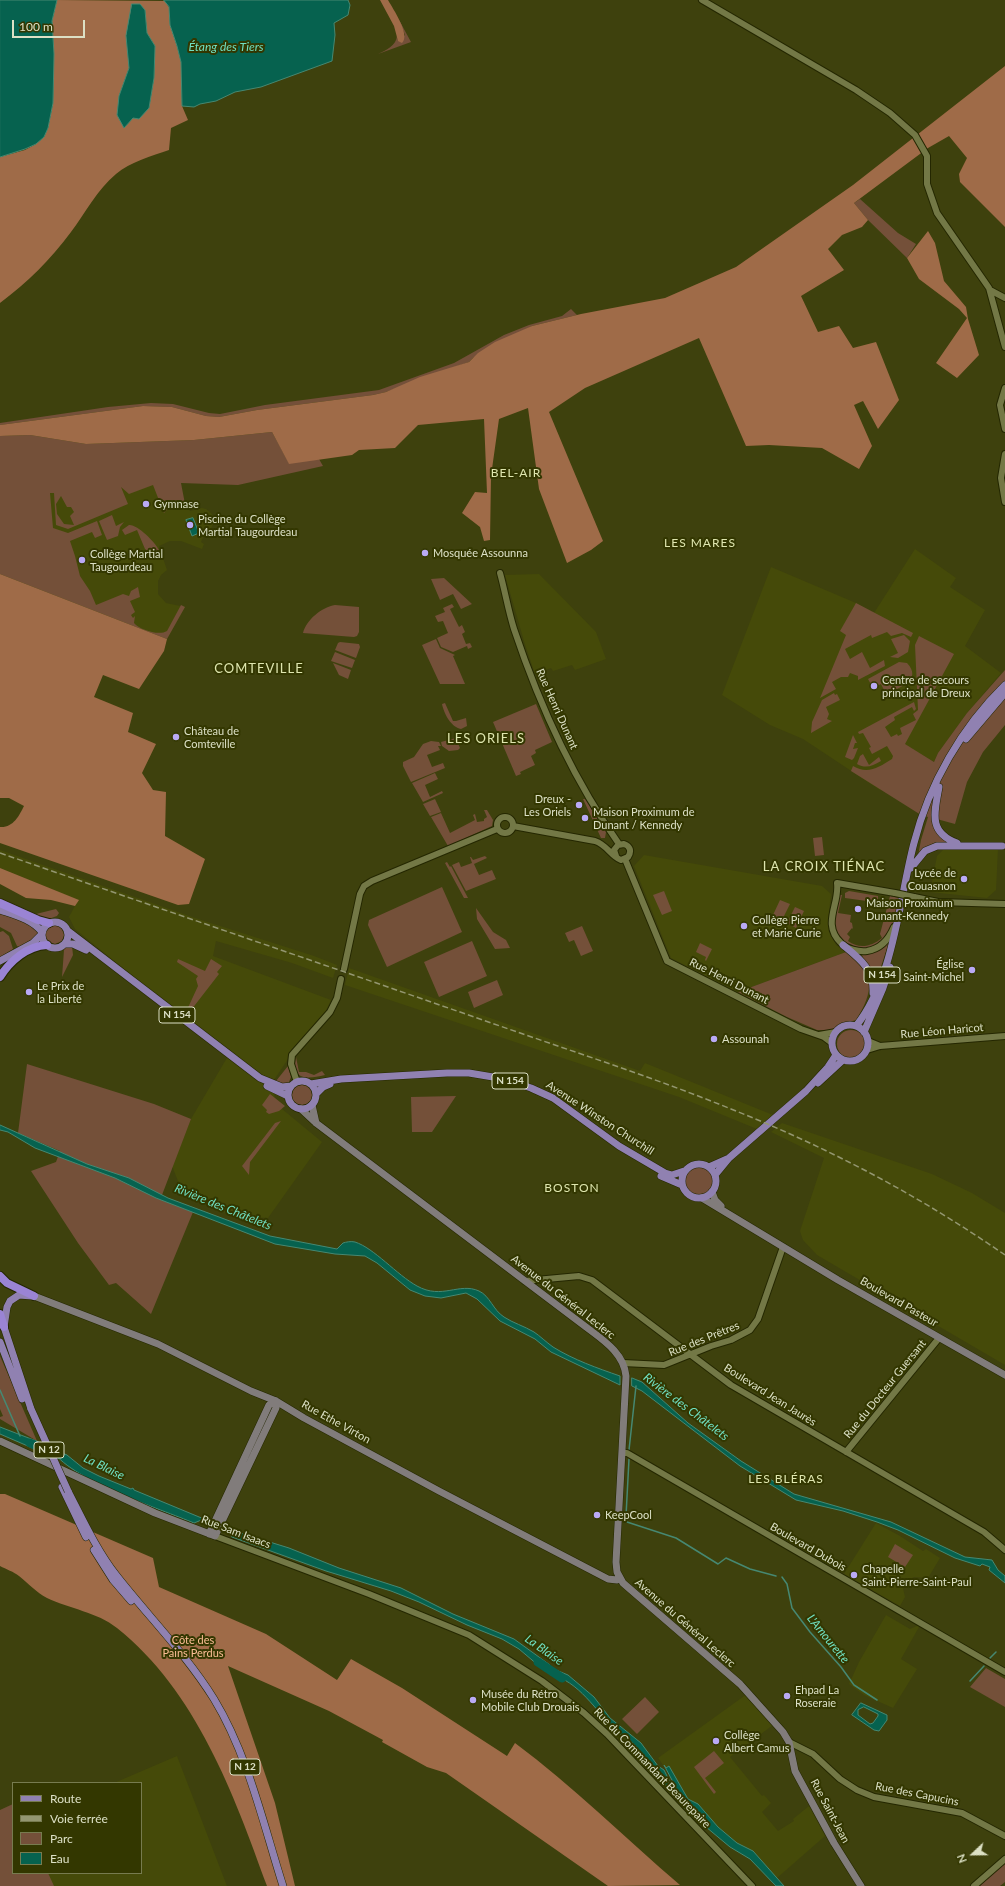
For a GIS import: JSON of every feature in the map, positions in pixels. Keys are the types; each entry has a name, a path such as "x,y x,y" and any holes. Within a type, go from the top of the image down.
{"highway":[{"path":"0,903 48,923"},
{"path":"0,977 9,965 20,956 36,947 47,946"},
{"path":"0,1276 7,1283 34,1296"},
{"name":"N 12","path":"0,1314 4,1327"}],"main road":[{"path":"897,919 914,842 927,803 957,743 980,712 1005,684"},
{"name":"N 154","path":"864,1032 889,970 911,868 922,827 939,787 964,741 1005,693"},
{"path":"939,787 934,811 936,826 945,837 961,844"},
{"path":"911,868 922,854 930,848 941,845 961,844 1002,846"},
{"path":"0,910 25,919 36,926 42,933 43,940 47,946 58,948 64,944 68,938 68,931 64,925 59,922 48,923 42,933 33,943 0,960"},
{"name":"N 154","path":"856,1026 871,1000 886,964 897,919"},
{"name":"N 154","path":"68,931 260,1078 282,1087 294,1084"},
{"name":"N 154","path":"64,944 73,944 86,950 255,1079 288,1096"},
{"path":"843,945 862,961 868,969 873,986 871,1000"},
{"path":"845,1026 856,1026 864,1032 868,1041 867,1050 860,1059 849,1062 843,1060 836,1054 832,1043 836,1032 845,1026"},
{"path":"715,1175 729,1158 806,1091 828,1067 836,1054"},
{"path":"806,1091 825,1078 843,1060"},
{"name":"Avenue Winston Churchill","path":"311,1084 340,1079 447,1073 475,1074 505,1079 531,1088 553,1098 619,1146 664,1173 672,1175 684,1171"},
{"name":"Avenue Winston Churchill","path":"316,1094 321,1088 327,1085 349,1082 461,1077 503,1082 525,1089 549,1100 625,1155 663,1177 682,1185"},
{"path":"312,1105 301,1109 293,1105 288,1096 294,1084 305,1081 311,1084 316,1094 312,1105 316,1123"},
{"name":"Avenue du Général Leclerc","path":"301,1109 316,1123 607,1343 617,1354 622,1363 626,1376 616,1562 620,1579 640,1599 740,1684 783,1732 789,1742"},
{"path":"709,1167 729,1158"},
{"path":"702,1198 712,1192 716,1184 715,1175 709,1167 702,1163 696,1163 688,1167 684,1171 681,1178 682,1185 689,1195 702,1198 783,1247"},
{"path":"712,1192 718,1203 758,1227 783,1247"},
{"name":"Boulevard Pasteur","path":"783,1247 1005,1375"},
{"path":"4,1327 7,1307 10,1301 19,1296 34,1296"},
{"name":"Rue Ethe Virton","path":"34,1296 158,1344 251,1391 274,1405 304,1418 608,1579 620,1579"},
{"name":"N 12","path":"4,1327 28,1408 68,1491 101,1553 116,1574 154,1619 214,1699 240,1752 283,1886"},
{"name":"N 12","path":"0,1342 62,1487 80,1525 100,1560 113,1580 184,1658"},
{"path":"212,1535 274,1405"},
{"name":"Rue Sam Isaacs","path":"0,1441 155,1514 212,1535"},
{"name":"Rue Saint-Jean","path":"789,1742 795,1771 834,1843 861,1886"}],"street":[{"path":"702,0 869,98 898,119 912,132 926,154 927,184 936,213 990,290 1005,346"},
{"path":"990,290 1005,298"},
{"path":"1005,388 1000,406 1005,429"},
{"path":"1005,454 1001,478 1005,502"},
{"path":"1002,486 1005,472"},
{"name":"Rue Henri Dunant","path":"500,573 514,628 544,709 579,778 611,832 617,846"},
{"path":"505,817 512,821 513,826 511,831 506,834 500,832 498,829 498,821 505,817"},
{"path":"513,826 605,842 617,846 625,844 629,848 630,853 625,859 620,859 604,845 596,841"},
{"path":"344,969 360,894 364,886 372,881 498,829"},
{"path":"605,842 610,837 611,832"},
{"path":"616,856 614,852 617,846"},
{"name":"Rue Henri Dunant","path":"625,859 667,961 832,1043"},
{"path":"897,919 888,938 876,948 859,951 843,945 835,935 831,923 836,883 914,897 972,899 989,903 1005,904"},
{"path":"294,1084 291,1064 292,1055 330,1012 337,998 341,979"},
{"path":"818,1035 836,1032"},
{"name":"Rue Léon Haricot","path":"867,1050 880,1046 1005,1036"},
{"name":"Rue Léon Haricot","path":"868,1041 880,1046"},
{"name":"Rue des Prêtres","path":"622,1363 664,1365 743,1334 754,1326 783,1247"},
{"name":"Boulevard Jean Jaurès","path":"525,1281 579,1276 592,1280 731,1386 984,1532 1005,1550"},
{"name":"Rue du Docteur Guersant","path":"846,1452 940,1338"},
{"name":"Boulevard Dubois","path":"622,1453 633,1457 1005,1672"},
{"name":"Rue Sam Isaacs","path":"212,1535 366,1592 469,1635"},
{"name":"Rue du Commandant Beaurepaire","path":"469,1635 519,1665 584,1712 610,1737 752,1886"},
{"name":"Rue des Capucins","path":"789,1742 813,1754 840,1779 874,1798 962,1813 1005,1836"},
{"path":"974,1886 1005,1859"}],"shaded area":[{"name":"Collège Martial Taugourdeau","path":"130,474 180,483 185,504 190,511 202,508 206,509 214,518 209,534 205,533 201,542 204,544 202,549 181,541 170,541 159,546 167,570 161,575 158,581 158,594 166,603 185,607 167,639 0,574 0,492"},
{"path":"915,549 956,578 950,587 985,610 965,646 1001,673 967,713 938,753 934,762 904,744 880,790 803,739 770,725 722,695 771,567 856,603 874,613"},
{"path":"539,574 596,632 606,659 575,670 572,665 553,671 551,668 535,674 505,575"},
{"name":"Lycée de Couasnon","path":"945,848 998,849 996,890 987,898 930,892 937,856"},
{"path":"0,850 195,918 314,956 337,965 333,978 292,963 216,941 213,956 331,1000 323,1017 296,1047 272,1083 276,1104 322,1142 268,1218 233,1216 184,1196 172,1166 191,1119 231,1051 151,991 75,929 69,917 78,900 0,868"},
{"name":"Collège Pierre et Marie Curie","path":"644,855 822,886 831,894 828,920 830,932 836,945 846,952 738,992 671,958 634,866"},
{"path":"349,968 640,1071 645,1063 773,1115 757,1129 679,1097 345,985"},
{"path":"782,1123 932,1174 972,1193 1005,1213 1005,1365 817,1255 803,1240 800,1231 824,1158 771,1132"},
{"path":"876,1523 923,1551 926,1549 940,1558 928,1578 914,1577 902,1584 905,1597 900,1606 844,1574"},
{"path":"886,1615 910,1629 919,1625 901,1659 917,1669 893,1708 864,1695 849,1684 859,1662"},
{"path":"747,1694 773,1725 730,1757 762,1796 764,1795 771,1803 762,1812 778,1831 794,1821 793,1819 809,1806 825,1836 777,1878 753,1851 737,1843 718,1827 698,1804 688,1799 658,1758"},
{"path":"177,1756 227,1886 0,1886 0,1875 12,1873 142,1874 142,1782 116,1782"}],"green space":[{"path":"57,0 165,1 169,7 170,25 181,62 182,106 188,120 171,128 169,150 128,166 109,180 97,194 71,232 55,252 29,279 0,303 0,157 25,150 36,144 44,137 48,128 53,103 54,54 52,21","holes":["145,10 147,33 155,46 154,78 149,108 133,118 124,128 119,104 119,96 129,68 129,54"]},
{"path":"380,0 388,0 397,15 403,28 404,39 402,43 398,41 394,26"},
{"path":"398,18 411,42 378,54 393,45 397,36 398,41 405,35"},
{"path":"1005,66 1005,227 960,182 959,174 967,158 949,136 928,148 854,203 868,220 862,227 842,235 828,249 844,270 801,296 818,332 839,326 853,348 876,342 899,400 878,429 863,401 854,405 872,446 859,469 822,448 769,445 746,446 699,338 585,388 549,412 603,541 591,550 567,563 539,489 528,408 499,419 491,476 490,540 484,541 480,527 462,513 475,492 487,493 484,419 418,425 395,448 359,450 352,455 289,464 272,432 194,440 86,444 30,435 0,436 0,425 143,406 172,407 206,416 219,417 257,410 373,395 386,392 420,377 469,362 478,353 495,342 532,326 581,314 665,298 736,267 853,185"},
{"path":"860,199 898,233 916,244 907,258 868,220 854,203"},
{"path":"928,231 935,243 944,281 966,307 968,319 979,355 957,378 936,363 967,318 959,309 919,279 907,258"},
{"path":"571,309 577,315 532,326 473,358 469,362 386,392 373,395 257,410 219,417 206,416 172,407 143,406 0,425 0,423 108,407 151,403 173,404 209,413 220,414 265,405 379,390 454,363 504,335 529,325 562,316"},
{"path":"272,432 289,463 319,459 323,466 238,485 181,483 185,504 172,504 164,513 153,485 129,494 121,487 128,504 68,529 56,525 54,493 50,493 53,528 68,533 97,521 102,535 95,538 92,532 70,541 80,576 90,591 96,605 123,594 129,596 131,591 138,587 140,597 130,601 135,612 131,615 133,618 135,616 134,623 137,626 155,633 167,631 181,605 185,607 167,639 0,574 0,436 30,435 86,444 194,440","holes":["61,496 67,507 71,507 74,512 70,516 74,525 64,524 57,514 56,504"]},
{"path":"112,515 116,526 124,522 120,527 118,536 107,540 99,521"},
{"path":"129,525 136,527 146,534 159,550 151,553 145,549 137,530 125,535 122,530"},
{"path":"0,574 167,639 164,651 139,689 103,675 94,697 133,713 128,732 156,744 142,773 153,790 166,792 165,836 205,859 189,904 178,905 0,843 0,827 9,826 15,821 24,806 9,798 0,798"},
{"path":"444,578 472,604 461,609 453,594 440,600 431,579"},
{"path":"856,603 913,633 911,637 902,633 891,636 887,632 872,638 871,635 845,649 850,659 862,652 870,668 884,660 885,666 858,680 858,676 850,673 848,677 841,677 832,682 836,689 820,698 846,635 840,631"},
{"path":"452,604 454,607 450,609 459,627 462,625 465,632 462,634 466,644 470,643 472,647 468,649 467,646 453,652 441,647 437,638 448,633 443,621 438,622 435,616 445,612 443,608"},
{"path":"335,605 359,607 359,632 357,636 303,633 307,623 315,615 325,608"},
{"path":"904,635 910,641 908,652 898,658 890,657 898,653 891,639"},
{"path":"919,636 954,654 905,744 934,762 938,753 967,713 1005,670 1005,725 983,752 967,782 955,824 933,818 950,842 918,856 928,817 921,815 851,771 853,766 864,770 873,769 883,765 892,759 893,756 887,746 872,754 869,748 871,747 863,733 859,734 858,732 914,702 916,709 914,711 912,707 894,717 895,720 885,727 891,737 897,734 898,736 902,734 900,728 916,720 913,714 918,710 915,645"},
{"path":"436,639 440,648 455,655 453,656 465,684 440,684 422,645"},
{"path":"340,642 359,644 360,647 356,658 335,650"},
{"path":"335,652 355,660 352,668 331,661"},
{"path":"899,662 907,663 911,669 911,679 907,683 886,694 881,684 873,688 868,679"},
{"path":"333,663 351,670 348,679 339,675"},
{"path":"834,693 835,695 837,694 840,700 826,707 829,714 827,719 832,721 811,733 812,722 822,700"},
{"path":"445,703 453,721 466,718 467,726 461,729 457,728 451,723 443,708 442,704"},
{"path":"536,704 552,742 535,750 536,753 531,756 535,765 520,772 521,774 516,776 493,722"},
{"path":"853,735 857,743 855,743 853,749 858,748 852,760 845,757"},
{"path":"456,738 460,748 458,750 449,751 442,746 441,742"},
{"path":"431,741 439,742 441,746 438,746 440,750 427,755 432,767 443,763 445,768 411,782 403,766 403,762 414,757 423,744"},
{"path":"863,754 869,765 879,757 881,761 869,766 860,766 857,764 860,756"},
{"path":"435,773 438,779 425,785 430,797 442,791 443,793 423,802 412,783"},
{"path":"435,799 441,812 430,816 423,804"},
{"path":"583,799 585,799 606,832 605,838 601,838"},
{"path":"484,810 487,810 493,820 492,826 448,846 431,817 441,813 450,833 475,820 473,815 475,814 477,822 484,821 487,817"},
{"path":"822,837 824,855 815,856 813,838"},
{"path":"485,856 487,858 474,864 479,875 492,870 496,879 466,891 452,865 459,862 461,867 472,863 470,857 473,860"},
{"path":"447,862 450,867 451,866 468,898 464,898 445,863"},
{"path":"0,868 79,900 75,906 51,900 26,898 0,884"},
{"path":"442,887 462,932 387,967 368,925 369,920"},
{"path":"664,891 672,911 662,915 653,895"},
{"path":"849,891 878,896 878,900 880,902 877,905 874,902 845,898 845,893"},
{"path":"839,895 842,895 838,913 851,915 850,922 852,923 853,929 852,928 847,934 850,937 848,941 852,944 861,946 869,945 882,938 880,934 890,896 899,898 891,928 887,936 881,942 867,948 851,946 844,942 839,936 834,924"},
{"path":"0,898 36,914 56,909 59,913 57,916 52,918 36,916"},
{"path":"780,900 790,904 782,920 773,915"},
{"path":"795,907 804,911 796,928 787,923"},
{"path":"476,908 493,932 506,940 510,948 495,949 477,919"},
{"path":"0,914 20,920 34,928 38,932 36,937 19,947 17,946 11,933 0,927"},
{"path":"55,925 61,927 64,935 62,941 55,944 47,941 45,936 46,930"},
{"path":"582,926 593,951 581,956 574,940 569,942 565,933"},
{"path":"3,931 9,936 13,949 0,957 0,932"},
{"path":"472,941 487,976 439,997 424,962"},
{"path":"889,942 875,985 862,955"},
{"path":"700,943 712,949 706,961 706,957 696,952"},
{"path":"72,946 73,955 62,977 64,950 66,947"},
{"path":"846,952 856,959 863,967 867,974 869,991 862,1010 856,1020 831,1030 817,1030 787,1017 738,992"},
{"path":"178,959 205,971 211,959 222,966 217,972 219,974 188,1014 186,1012 198,986 196,979 198,976 177,962"},
{"path":"497,980 503,995 474,1008 468,992"},
{"path":"851,1030 861,1034 865,1044 861,1054 851,1058 841,1054 837,1044 841,1034"},
{"path":"296,1057 299,1072 306,1072 314,1075 322,1071 325,1075 307,1077 298,1074 295,1065"},
{"path":"27,1064 154,1104 191,1119 162,1195 168,1202 193,1212 151,1314 116,1283 109,1285 78,1243 31,1171 56,1162 60,1151 18,1133"},
{"path":"288,1066 291,1077 289,1082 283,1084 276,1081"},
{"path":"302,1085 309,1088 312,1095 309,1102 302,1105 295,1102 292,1095 295,1088"},
{"path":"270,1094 285,1106 279,1111 269,1114 262,1105"},
{"path":"456,1096 432,1132 412,1132 411,1097"},
{"path":"281,1121 250,1162 249,1175 242,1166 275,1123"},
{"path":"699,1167 709,1171 713,1181 709,1191 699,1195 689,1191 685,1181 689,1171"},
{"path":"0,1356 37,1441 0,1419 0,1417 3,1416 0,1409"},
{"name":"Côte des Pains Perdus","path":"0,1494 5,1494 153,1558 159,1587 266,1634 337,1680 351,1659 402,1688 507,1756 515,1743 578,1794 680,1885 608,1886 446,1773 427,1767 382,1742 383,1740 329,1711 228,1666 275,1803 295,1886 267,1886 241,1816 209,1746 190,1713 169,1682 145,1653 117,1628 101,1618 47,1598 17,1575 0,1566"},
{"path":"895,1544 913,1555 905,1567 888,1557"},
{"path":"986,1668 1005,1679 1005,1707 970,1687"},
{"path":"645,1697 659,1712 637,1734 622,1719"},
{"path":"714,1751 724,1763 705,1778 716,1792 714,1794 694,1767"},
{"path":"12,1804 12,1874 48,1874 54,1886 0,1886 0,1810"},
{"path":"1005,1862 1005,1882 1000,1886 978,1886"}],"water":[{"path":"0,0 57,0 52,21 54,54 53,103 48,128 44,137 36,144 0,157"},
{"name":"Étang des Tiers","path":"164,0 348,0 350,5 348,15 334,23 335,35 332,61 261,87 235,92 216,101 200,104 194,107 182,106 181,62 170,25 169,7"},
{"path":"132,4 140,4 145,10 147,33 155,46 154,78 149,108 139,119 133,118 124,128 117,115 119,96 129,68 126,36"},
{"path":"193,518 199,533 192,536 186,520"},
{"path":"0,1125 87,1164 129,1178 168,1198 270,1236 337,1249 343,1243 355,1242 370,1250 409,1281 426,1290 442,1291 464,1288 479,1291 486,1296 497,1311 504,1317 534,1332 553,1347 569,1356 620,1376 620,1385 551,1352 535,1339 500,1321 477,1299 466,1293 441,1298 425,1296 410,1290 377,1263 365,1256 335,1254 275,1244 156,1198 115,1178 35,1148 8,1132 0,1130"},
{"path":"632,1378 642,1382 688,1423 741,1461 794,1494 891,1522 965,1557 992,1560 998,1570 1005,1576 1005,1583 989,1570 990,1567 982,1564 980,1566 955,1558 898,1530 843,1511 796,1500 740,1466 642,1391 632,1386"},
{"path":"0,1427 39,1442 44,1453 0,1434"},
{"path":"52,1449 67,1455 83,1468 99,1476 131,1489 133,1488 134,1490 204,1519 194,1523 139,1502 94,1482 75,1471 61,1460"},
{"path":"228,1529 289,1548 339,1568 401,1588 453,1614 514,1639 550,1665 545,1671 519,1649 502,1639 391,1591 326,1571 232,1537"},
{"path":"556,1670 568,1675 594,1697 610,1718 641,1743 658,1766 664,1770 669,1780 668,1783 673,1782 664,1765 666,1768 669,1766 688,1799 698,1804 718,1827 737,1843 753,1851 784,1886 776,1886 750,1859 730,1847 688,1812 668,1790 666,1785 663,1785 659,1781 635,1745 615,1730 570,1683 551,1675"},
{"path":"861,1703 887,1715 887,1720 879,1731 874,1730 852,1715","holes":["864,1707 878,1714 873,1723 870,1724 858,1715 858,1710"]}],"waterway":[{"name":"L'Amourette","path":"629,1450 636,1386"},
{"path":"0,1390 20,1436"},
{"name":"La Blaise","path":"30,1443 57,1455"},
{"name":"L'Amourette","path":"626,1516 629,1459"},
{"name":"L'Amourette","path":"627,1522 676,1538 718,1564 726,1558 750,1569 776,1576"},
{"name":"L'Amourette","path":"782,1577 787,1584 792,1608 810,1632 841,1667 854,1685 877,1700"},
{"name":"L'Amourette","path":"990,1658 996,1652"},
{"name":"La Blaise","path":"538,1662 562,1678"},
{"name":"L'Amourette","path":"970,1681 984,1666"}],"railway":[{"path":"0,853 616,1066 731,1109 837,1156 872,1174 973,1233 1005,1255"}],"place":[{"name":"Gymnase","path":"146,504"},
{"name":"Piscine du Collège Martial Taugourdeau","path":"190,525"},
{"name":"Mosquée Assounna","path":"425,553"},
{"name":"Collège Martial Taugourdeau","path":"82,560"},
{"name":"Centre de secours principal de Dreux","path":"874,686"},
{"name":"Château de Comteville","path":"176,737"},
{"name":"Dreux - Les Oriels","path":"579,805"},
{"name":"Maison Proximum de Dunant / Kennedy","path":"585,818"},
{"name":"Lycée de Couasnon","path":"964,879"},
{"name":"Maison Proximum Dunant-Kennedy","path":"858,909"},
{"name":"Collège Pierre et Marie Curie","path":"744,926"},
{"name":"Église Saint-Michel","path":"972,970"},
{"name":"Le Prix de la Liberté","path":"29,992"},
{"name":"Assounah","path":"714,1039"},
{"name":"KeepCool","path":"597,1515"},
{"name":"Chapelle Saint-Pierre-Saint-Paul","path":"854,1575"},
{"name":"Ehpad La Roseraie","path":"787,1696"},
{"name":"Musée du Rétro Mobile Club Drouais","path":"473,1700"},
{"name":"Collège Albert Camus","path":"716,1741"}],"district":[{"name":"BEL-AIR","path":"516,473"},
{"name":"LES MARES","path":"700,543"},
{"name":"COMTEVILLE","path":"259,669"},
{"name":"LES ORIELS","path":"486,739"},
{"name":"LA CROIX TIÉNAC","path":"824,867"},
{"name":"BOSTON","path":"572,1188"},
{"name":"LES BLÉRAS","path":"786,1479"}],"water label":[{"name":"Rivière des Châtelets","path":"223,1207"},
{"name":"Rivière des Châtelets","path":"686,1407"}]}
